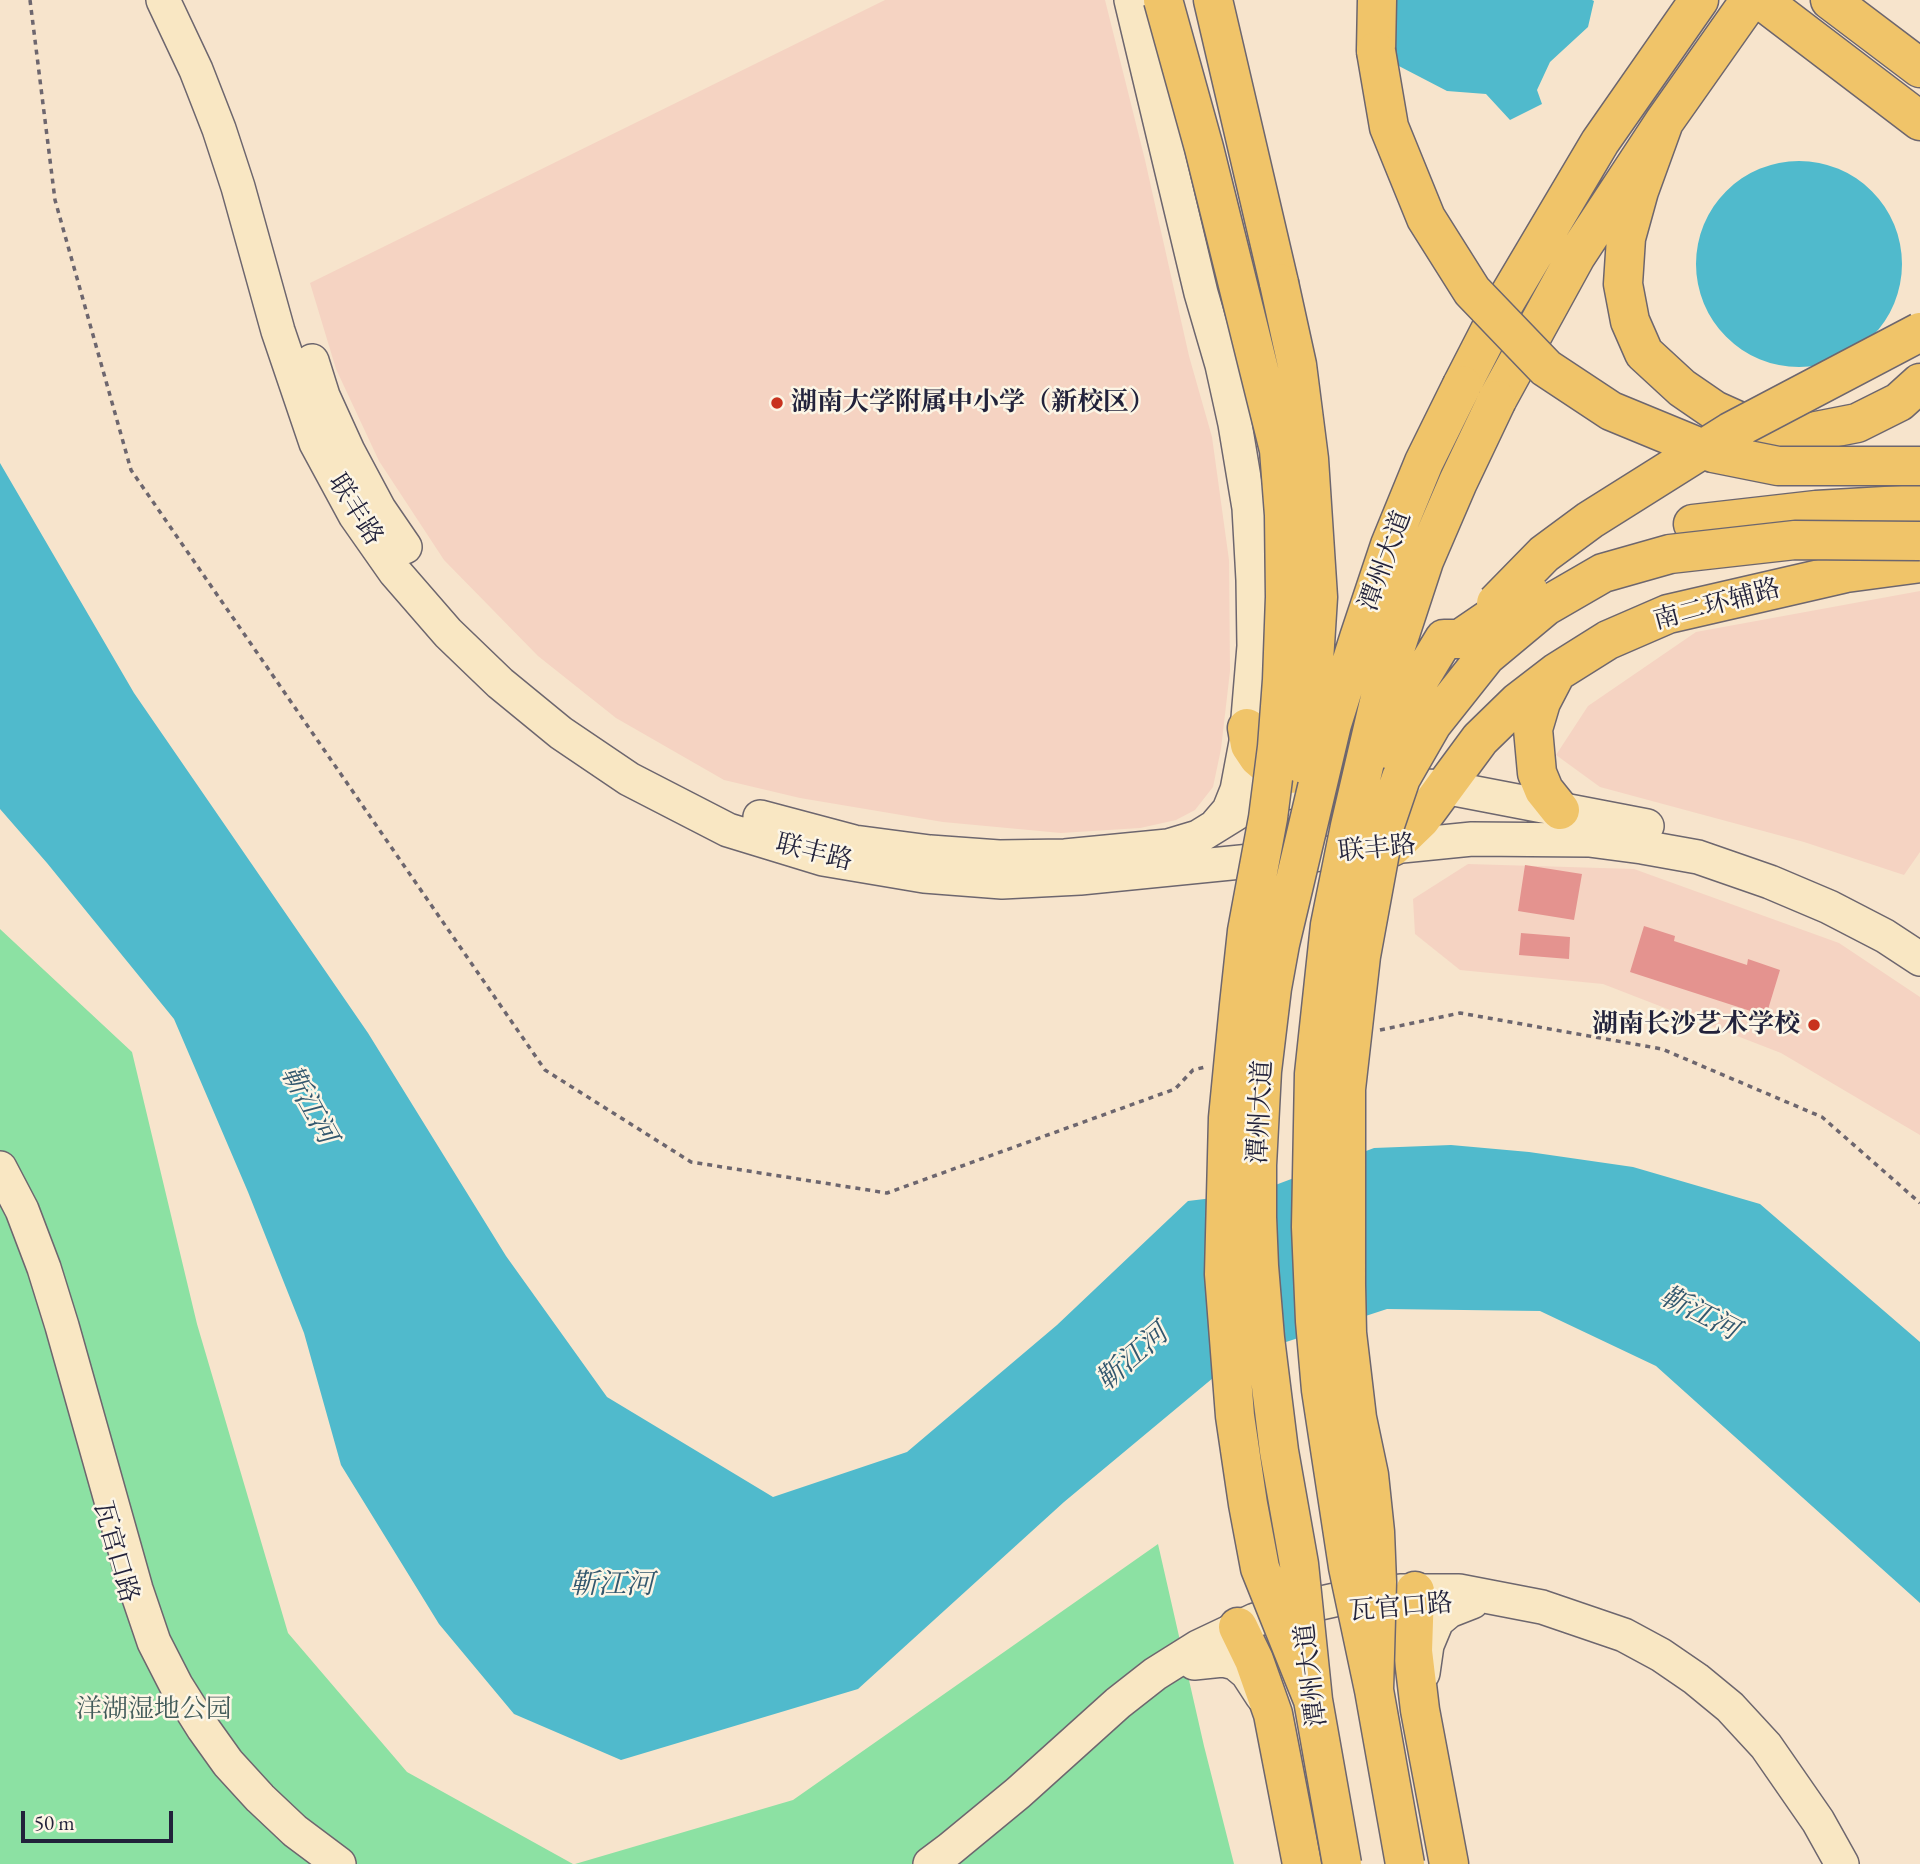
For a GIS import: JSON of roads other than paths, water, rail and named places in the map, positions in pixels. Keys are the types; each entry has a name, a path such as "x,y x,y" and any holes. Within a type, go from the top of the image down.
{"main road":[{"name":"联丰路","path":"163,0 196,70 219,129 278,331 316,443 355,515 395,572 448,634 500,683 561,733 629,779 728,830 822,859 924,876 1002,882 1080,878 1472,839 1589,840 1642,847 1698,857 1770,882 1829,907 1885,936 1920,959"},
{"name":"联丰路","path":"187,0 228,88 251,152 323,396 379,509 415,562 449,602 507,661 554,701 612,744 692,788 753,815 855,842 999,858 1065,856 1168,846 1198,837 1261,798 1282,793 1389,784 1444,787 1686,834 1749,853 1837,887 1881,910 1920,935"},
{"path":"1132,0 1201,293 1235,424 1249,508 1254,646 1247,728 1237,790 1229,810 1215,826"},
{"path":"1163,0 1200,135 1279,450 1284,515 1285,597 1277,747 1268,818 1247,931 1228,1118 1224,1274 1235,1416 1261,1568 1313,1700"},
{"path":"1213,0 1297,365 1309,459 1318,597 1313,677 1303,747 1271,909 1232,1079"},
{"path":"1377,0 1376,51 1389,127 1426,218 1472,291 1546,368 1611,411 1713,453 1778,466 1920,466"},
{"name":"潭州大道","path":"1342,1864 1313,1700 1299,1564 1279,1451 1259,1266 1257,1165 1262,1082 1267,1026 1280,944 1336,712 1390,545 1424,462 1501,309 1600,142 1699,0"},
{"path":"1750,0 1664,122 1639,191 1626,238 1623,284 1630,321 1644,353 1682,388 1714,410 1754,428 1806,433 1857,423 1899,402 1920,383"},
{"path":"1761,0 1914,122"},
{"path":"1830,0 1920,68"},
{"name":"潭州大道","path":"1374,1690 1348,1567 1336,1492 1321,1390 1315,1321 1311,1227 1313,1111 1318,1024 1330,925 1382,689 1424,561 1497,400 1576,256 1664,122"},
{"path":"1460,639 1544,554 1590,520 1730,432 1920,332"},
{"path":"1405,1864 1374,1690 1377,1582 1375,1532 1347,1333 1346,1285 1346,1089 1343,1006 1345,967 1349,924 1375,789 1389,743 1406,700 1444,639 1460,639 1558,571 1625,544 1693,524 1816,510 1920,503"},
{"path":"1346,1089 1361,956 1385,825 1401,778 1432,724 1486,656 1546,606 1603,573 1670,554 1795,540 1920,541"},
{"name":"南二环辅路","path":"1392,847 1421,819 1480,739 1518,702 1557,672 1608,640 1668,614 1846,573 1920,564"},
{"path":"1557,672 1541,702 1533,729 1536,773 1544,790 1560,810"},
{"path":"1247,728 1250,746 1258,757 1272,769 1287,774 1440,769 1460,757 1480,739"},
{"path":"0,1168 22,1210 44,1268 136,1590 154,1642 176,1685 228,1763 295,1831 339,1864"},
{"name":"瓦官口路","path":"0,1187 13,1212 36,1272 128,1603 151,1662 178,1710 215,1766 268,1822 321,1864"},
{"path":"1449,1864 1420,1710 1413,1651 1415,1597 1459,1591 1542,1607 1624,1635 1661,1655 1696,1679 1730,1707 1766,1746 1818,1821 1842,1864"},
{"name":"瓦官口路","path":"946,1864 983,1836 1126,1709 1153,1688 1240,1633 1415,1597 1472,1602 1521,1612 1628,1647 1663,1668 1709,1704 1755,1748 1790,1793 1833,1864"},
{"path":"1420,1710 1427,1645 1437,1621 1449,1611 1472,1602"},
{"path":"930,1864 1155,1674 1198,1647 1240,1633"},
{"name":"潭州大道","path":"1240,1633 1254,1660 1273,1714 1302,1864"},
{"path":"1194,1663 1223,1660 1235,1663 1247,1673 1273,1714"}],"water":[{"path":"1382,0 1594,1 1588,27 1550,62 1537,90 1542,104 1510,120 1486,94 1447,91 1395,64"},
{"path":"1799,161 1838,169 1872,191 1894,225 1902,264 1894,303 1872,337 1838,359 1799,367 1760,359 1726,337 1704,303 1696,264 1704,225 1726,191 1760,169"},
{"name":"靳江河","path":"0,463 134,693 368,1033 506,1256 607,1397 773,1497 907,1452 1057,1325 1188,1201 1254,1193 1374,1148 1451,1145 1529,1152 1633,1167 1760,1204 1920,1342 1920,1603 1656,1366 1540,1311 1387,1309 1237,1358 1064,1502 858,1689 621,1760 514,1714 439,1624 341,1465 304,1333 248,1192 174,1019 0,809"}],"place":[{"name":"湖南大学附属中小学（新校区）","path":"777,403"},
{"name":"湖南长沙艺术学校","path":"1814,1025"}],"park label":[{"name":"洋湖湿地公园","path":"154,1710"}]}
